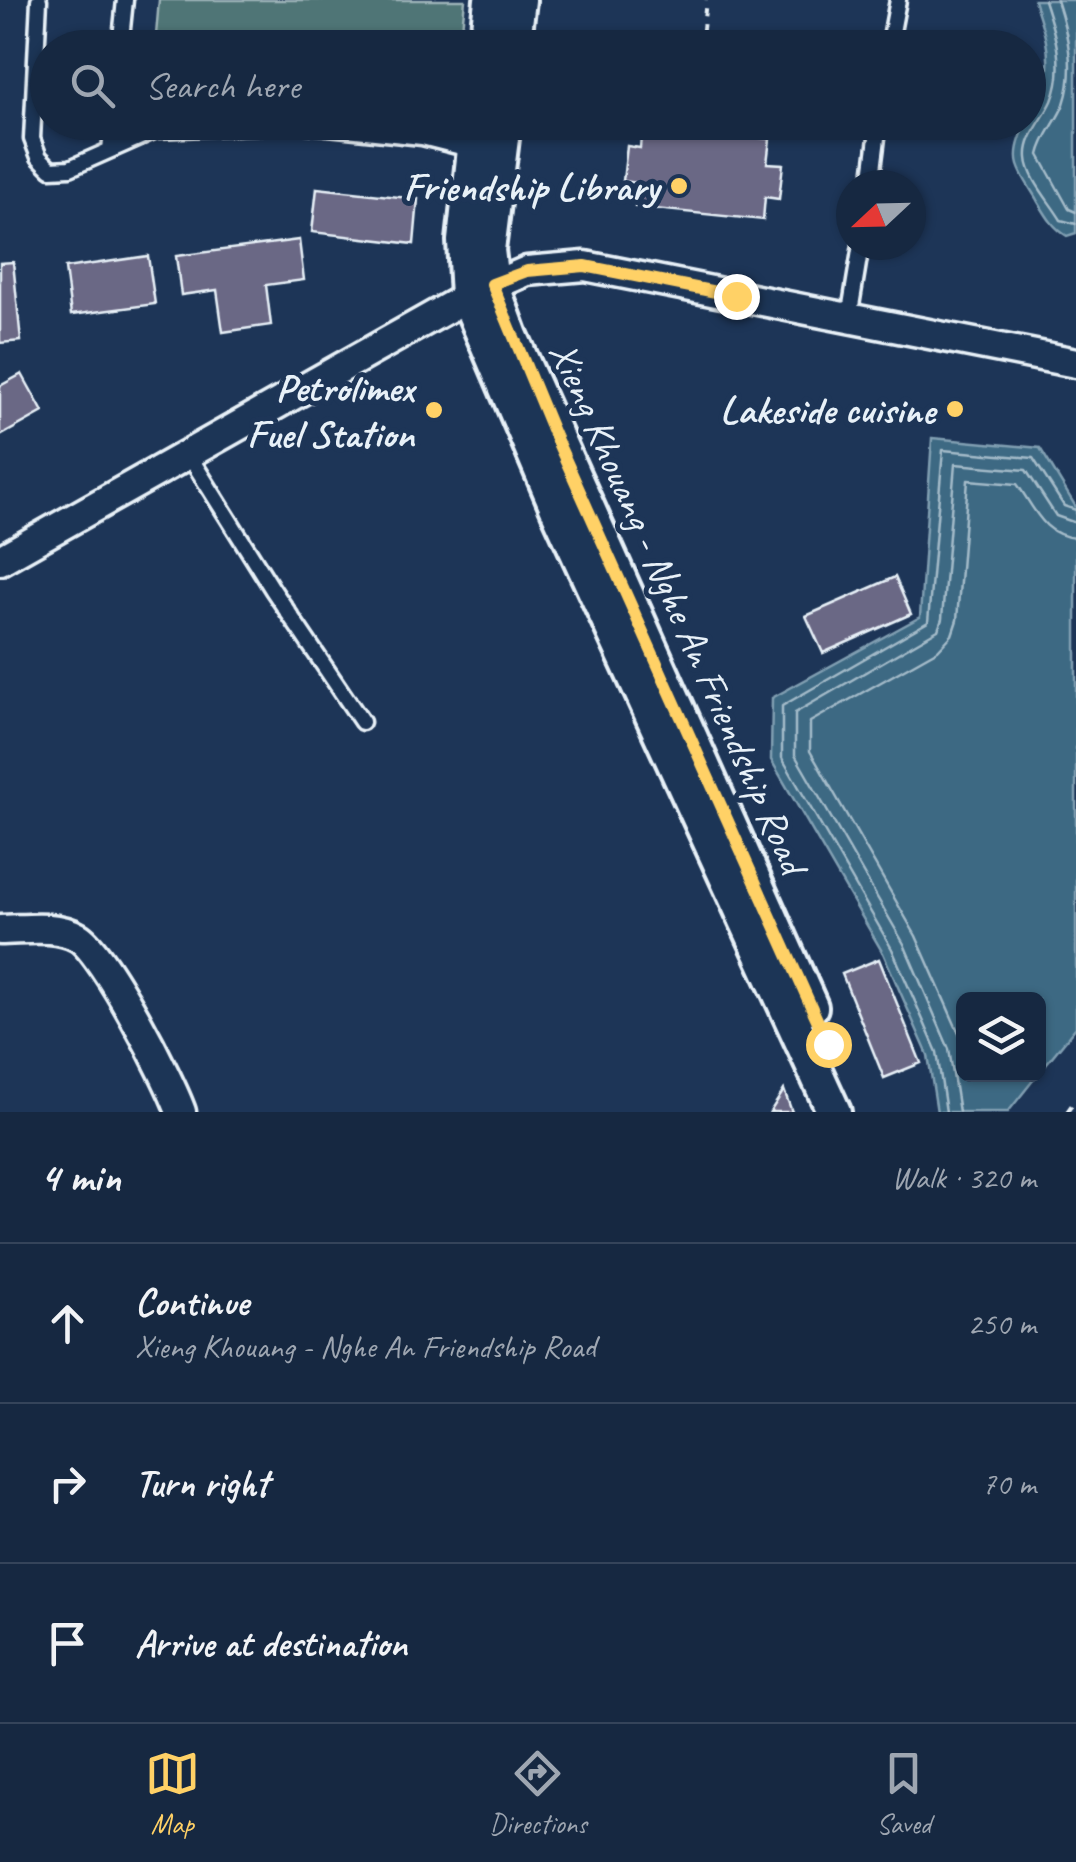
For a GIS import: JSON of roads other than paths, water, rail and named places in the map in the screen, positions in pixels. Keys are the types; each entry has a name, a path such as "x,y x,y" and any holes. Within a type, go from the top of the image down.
{"street":[{"path":"488,30 492,0"},
{"path":"515,30 519,0"},
{"name":"Xieng Khouang - Nghe An Friendship Road","path":"476,140 464,240 560,515 834,1112"},
{"name":"Xieng Khouang - Nghe An Friendship Road","path":"502,140 480,290 519,354 855,1112"},
{"path":"0,560 480,290 527,271 585,266 1076,363"},
{"path":"0,930 55,930 78,937 96,954 159,1061 181,1112"}],"lane":[{"path":"38,30 40,0"},
{"path":"122,30 124,0"},
{"path":"893,30 898,0"},
{"path":"32,140 39,157 51,169 70,168 133,140"},
{"path":"110,150 111,140"},
{"path":"872,170 876,140"},
{"path":"849,318 859,260"},
{"path":"188,454 272,590 362,722"}],"water":[{"path":"1034,0 1076,0 1076,233 1067,236 1046,216 1018,165 1020,140 1046,140 1048,60 1046,30 1042,30"},
{"path":"932,438 1040,448 1076,507 1076,1027 1046,1064 1046,992 956,992 956,1082 1032,1082 1008,1112 937,1112 928,1055 883,953 771,760 772,698 920,617"}],"place":[{"name":"Friendship Library","path":"679,186"},
{"name":"Lakeside cuisine","path":"955,409"},
{"name":"Petrolimex Fuel Station","path":"434,410"}]}
